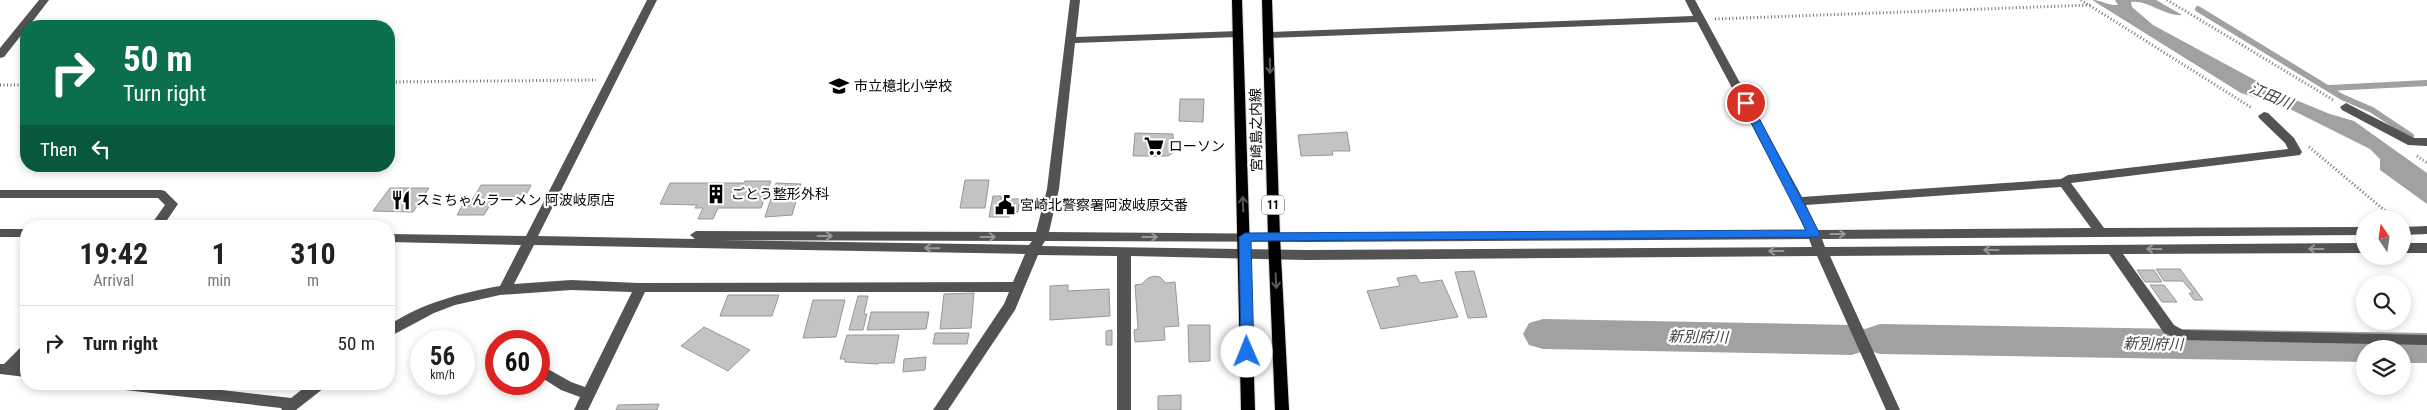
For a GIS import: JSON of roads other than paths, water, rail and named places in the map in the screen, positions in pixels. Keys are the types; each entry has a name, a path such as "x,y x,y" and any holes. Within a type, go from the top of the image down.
{"main road":[{"name":"宮崎島之内線","path":"1237,0 1245,237 1248,410"},
{"name":"宮崎島之内線","path":"1267,0 1274,237 1282,410"}],"street":[{"path":"28,20 44,0"},
{"path":"504,291 652,0"},
{"path":"940,410 1010,306 1020,287 1033,250 1041,237 1053,189 1075,0"},
{"path":"1690,0 1798,201 1894,410"},
{"path":"1269,34 1701,19"},
{"path":"0,55 20,30"},
{"path":"1069,40 1238,34"},
{"path":"2346,107 2412,142 2427,142"},
{"path":"1798,201 2064,183 2068,179 2296,152 2290,141 2264,116"},
{"path":"2064,183 2101,233"},
{"path":"0,194 160,194 172,204 160,220"},
{"path":"2411,231 2427,230"},
{"path":"532,239 570,235 1274,237 2356,231"},
{"path":"0,232 20,233"},
{"path":"395,238 532,239 1275,254 2356,248"},
{"path":"2411,248 2427,248"},
{"path":"2112,250 2169,329 2181,335 2427,340"},
{"path":"1124,251 1124,410"},
{"path":"395,328 425,311 441,305 504,291 569,285 640,289 671,286 1020,287"},
{"path":"581,410 640,289"},
{"path":"4,370 20,357"},
{"path":"4,370 20,371"},
{"path":"550,376 566,386 588,394"},
{"path":"168,390 289,407 312,390"}],"water":[{"name":"江田川","path":"2092,0 2118,5 2115,0 2156,0 2182,15 2169,14 2144,3 2131,2 2132,7 2153,25 2279,93 2330,114 2354,121 2427,173 2427,204 2380,170 2380,159 2370,149 2288,108 2241,93"}],"waterway":[{"name":"新別府川","path":"2198,9 2342,97 2372,110 2411,136"},
{"name":"新別府川","path":"2329,88 2427,83"},
{"name":"新別府川","path":"1543,334 1852,340"},
{"name":"新別府川","path":"1880,339 2427,348"}],"place":[{"name":"市立檍北小学校","path":"839,86"},
{"name":"ローソン","path":"1154,146"},
{"name":"ごとう整形外科","path":"716,194"},
{"name":"スミちゃんラーメン 阿波岐原店","path":"401,200"},
{"name":"宮崎北警察署阿波岐原交番","path":"1005,205"}]}
